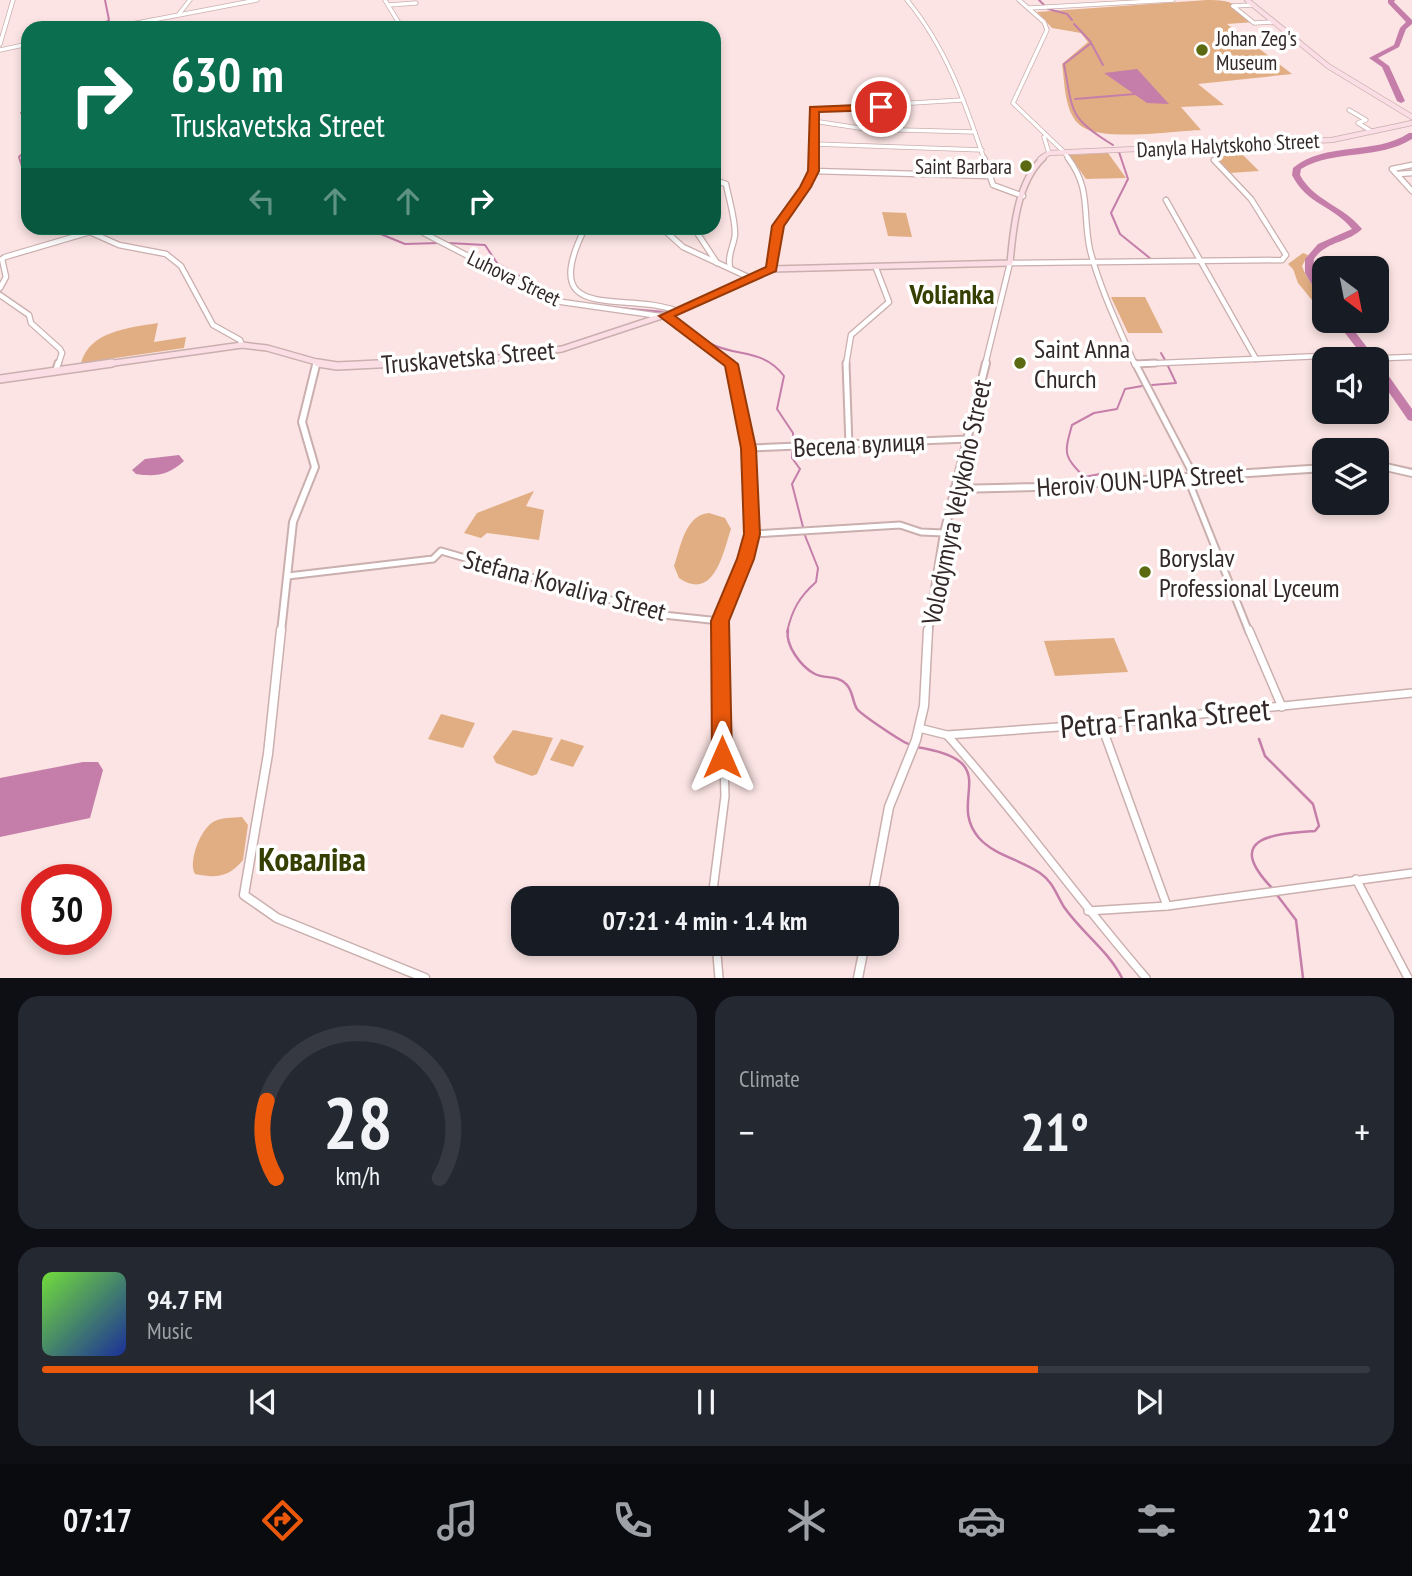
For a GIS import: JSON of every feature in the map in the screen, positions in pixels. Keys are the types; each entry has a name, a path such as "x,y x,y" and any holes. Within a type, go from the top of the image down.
{"main road":[{"path":"1247,0 1338,74 1399,109 1410,120"},
{"name":"Danyla Halytskoho Street","path":"1049,153 1313,141 1371,131 1410,120"},
{"name":"Volodymyra Velykoho Street","path":"1010,263 1023,196 1039,160 1049,153"},
{"name":"Truskavetska Street","path":"0,379 242,345 274,348 316,365 381,365 526,355 589,342 669,314 748,277 772,269 1010,263"}],"street":[{"path":"0,44 13,0"},
{"path":"178,15 190,0"},
{"path":"147,21 257,0"},
{"path":"385,0 398,21"},
{"path":"907,0 930,30 975,132 989,176 996,187 1023,196"},
{"path":"1019,0 1044,22 1047,30 1013,103 1044,136 1064,152 1086,185 1092,260 1190,477 1228,583 1282,707"},
{"path":"1029,8 1173,0"},
{"path":"389,5 416,4"},
{"path":"1252,5 1233,6 1254,23 1273,22"},
{"path":"0,50 21,46"},
{"path":"772,269 778,226 806,187 813,171 813,121 816,108 962,100"},
{"path":"1349,110 1366,120 1358,123 1371,131"},
{"path":"813,121 876,130 975,132"},
{"path":"1044,136 1049,153"},
{"path":"815,144 982,150"},
{"path":"1010,263 1282,260 1286,255 1251,199 1214,160"},
{"path":"1412,165 1391,169 1398,174 1412,173"},
{"path":"813,171 836,174 989,176"},
{"path":"1398,174 1396,177 1412,191"},
{"path":"721,182 726,184 735,238 728,253 730,267"},
{"path":"1166,200 1256,359"},
{"path":"0,288 6,277 2,259 5,257 80,235"},
{"path":"97,235 119,245 166,254 181,266 213,325 240,340 242,345"},
{"name":"Luhova Street","path":"428,235 555,301 669,314 671,306 599,301 574,289 568,277 569,269 582,235"},
{"path":"670,235 683,247 748,277"},
{"path":"699,235 718,263"},
{"name":"Volodymyra Velykoho Street","path":"874,886 889,807 916,740 924,706 929,615 944,533 1010,263"},
{"path":"849,445 846,381 848,342 851,334 889,302 876,268"},
{"path":"0,295 7,303 29,315 31,323 60,349 56,370"},
{"path":"669,314 732,364 749,448 752,534 746,559 720,621 725,796 714,886"},
{"path":"1137,364 1312,356"},
{"path":"1389,358 1412,357"},
{"path":"316,365 302,422 315,467 293,522 268,754 244,895 277,918 425,978"},
{"name":"Весела вулиця","path":"749,448 968,439"},
{"path":"1389,466 1412,473"},
{"name":"Heroiv OUN-UPA Street","path":"954,489 1312,469"},
{"path":"752,534 900,525 921,532 944,533"},
{"name":"Stefana Kovaliva Street","path":"288,576 433,559 441,551 663,615 720,621"},
{"name":"Petra Franka Street","path":"919,728 947,735 1101,724 1412,693"},
{"path":"1101,724 1167,906"},
{"path":"947,735 983,775 1088,911 1146,978"},
{"path":"1088,911 1167,906 1412,873"},
{"path":"1356,879 1408,978"},
{"path":"717,956 719,978"},
{"path":"858,978 862,956"}],"shaded area":[{"path":"1207,0 1229,2 1238,7 1254,22 1227,24 1292,74 1198,84 1224,105 1181,107 1201,130 1105,134 1091,131 1075,120 1068,106 1062,64 1088,42 1081,33 1052,28 1037,12"},
{"path":"1137,69 1169,104 1147,103 1104,73"},
{"path":"1235,147 1259,171 1230,173 1213,155 1191,156 1186,150"},
{"path":"1108,153 1126,178 1086,179 1069,155"},
{"path":"882,212 906,213 912,237 888,236"},
{"path":"1303,253 1308,255 1302,266 1312,284 1312,300 1298,283 1288,264"},
{"path":"1111,297 1145,297 1163,333 1128,333"},
{"path":"158,323 154,342 186,337 184,348 81,363 86,352 101,338 123,329"},
{"path":"179,455 184,461 162,474 136,474 132,470 145,459"},
{"path":"534,491 526,506 544,510 539,540 487,533 481,538 464,533 477,513"},
{"path":"709,513 725,518 731,529 715,572 701,584 691,584 679,578 674,566 689,525 694,519"},
{"path":"1114,638 1128,672 1055,676 1044,641"},
{"path":"441,714 475,723 463,748 428,739"},
{"path":"513,730 553,738 537,774 532,776 496,763 493,757"},
{"path":"561,739 584,746 573,767 550,760"},
{"path":"83,762 98,762 103,770 90,818 0,837 0,778"},
{"path":"242,817 248,825 243,860 221,875 195,874 194,854 208,826 220,819"}],"waterway":[{"path":"105,0 107,21"},
{"path":"1039,0 1045,6"},
{"path":"1392,0 1390,2 1410,22 1403,28 1397,46 1373,58 1385,66 1401,101"},
{"path":"1048,9 1067,14 1072,20"},
{"path":"1074,24 1090,41 1103,65"},
{"path":"1090,44 1064,64 1069,94 1075,113 1081,120 1113,145"},
{"path":"1075,99 1135,94"},
{"path":"1312,256 1321,246 1357,229 1342,214 1308,193 1296,175 1297,168 1324,156 1388,146 1402,142 1412,135"},
{"path":"1119,152 1128,179 1111,213 1120,234 1151,259"},
{"path":"21,155 21,163"},
{"path":"383,235 405,244 439,243"},
{"path":"448,243 485,245 497,263 561,300"},
{"path":"1312,256 1309,266 1312,277"},
{"path":"608,307 665,312"},
{"path":"670,315 711,344 759,357 776,367 784,376 777,409 793,433 793,444"},
{"path":"1350,333 1361,347"},
{"path":"1161,353 1165,360"},
{"path":"1152,385 1176,383 1168,366"},
{"path":"1389,384 1412,417"},
{"path":"1129,477 1111,472 1084,477 1069,459 1067,448 1072,425 1094,413 1117,409 1125,389 1142,386"},
{"path":"792,449 792,458 800,469 792,484 803,527"},
{"path":"787,632 797,604 816,582 818,568 804,533"},
{"path":"788,630 792,649 804,666 815,674 843,681 850,689 857,709 911,745"},
{"path":"1259,739 1265,756 1313,804 1319,826 1315,831 1271,837 1260,841 1253,848 1252,858 1258,871 1272,888"},
{"path":"916,747 944,753 960,762 967,772 969,783 970,823 979,838 992,849 1033,868 1044,877 1064,907 1110,959 1122,978"},
{"path":"1277,895 1296,920 1303,978"}],"place":[{"name":"Johan Zeg's Museum","path":"1202,50"},
{"name":"Saint Barbara","path":"1026,166"},
{"name":"Saint Anna Church","path":"1020,363"},
{"name":"Boryslav Professional Lyceum","path":"1145,572"}],"district":[{"name":"Volianka","path":"952,293"},
{"name":"Коваліва","path":"312,858"}],"route":[{"path":"722,757 720,621 746,559 752,534 753,499 749,448 732,364 665,316 748,277 772,269 772,251 778,226 812,177 814,109 881,107"}]}
